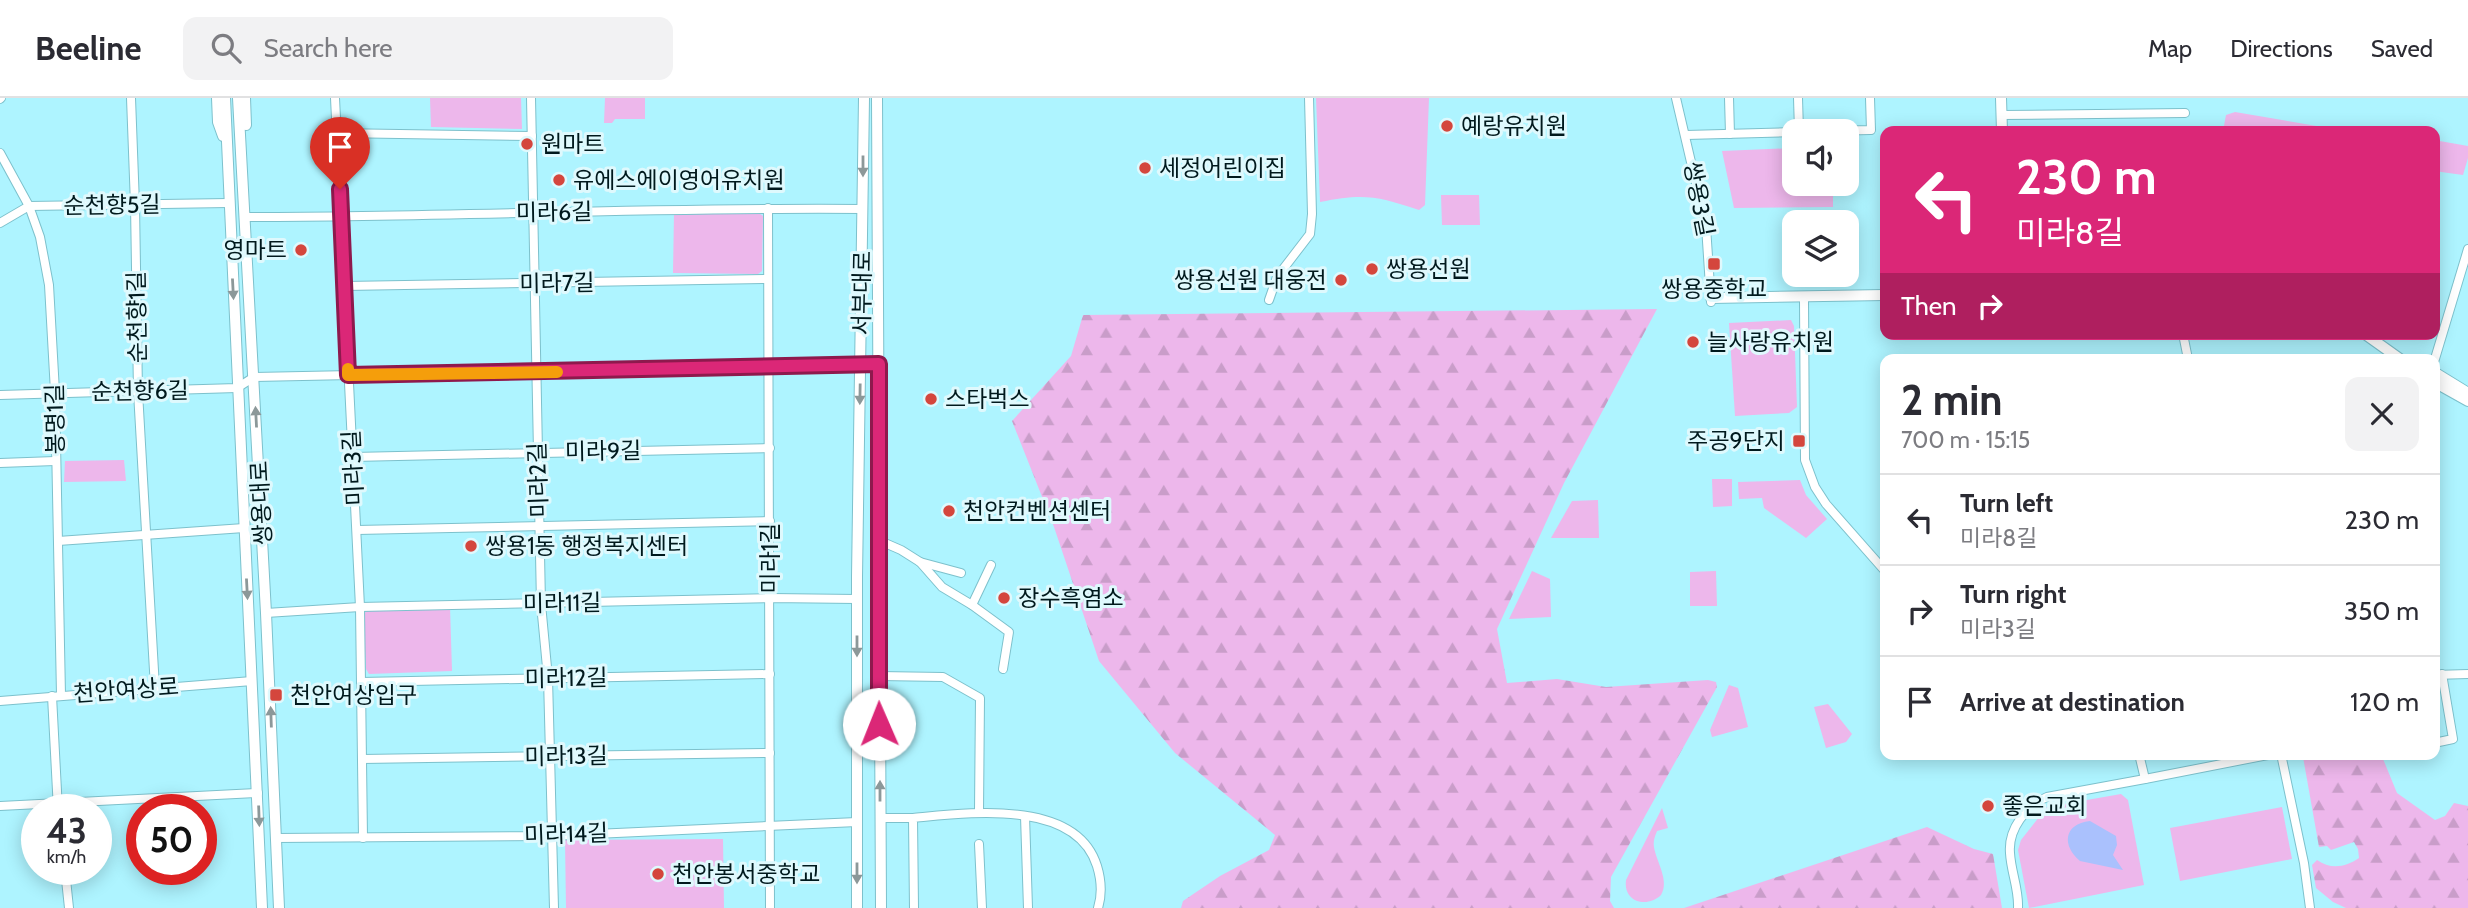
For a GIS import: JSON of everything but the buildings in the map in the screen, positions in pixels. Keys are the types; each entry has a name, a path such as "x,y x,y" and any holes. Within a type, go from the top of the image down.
{"main road":[{"path":"216,98 218,122 226,145"},
{"name":"쌍용대로","path":"225,98 262,908"},
{"name":"쌍용대로","path":"238,98 279,908"},
{"path":"241,166 247,145 245,98"},
{"name":"서부대로","path":"857,908 857,599 864,98"},
{"name":"서부대로","path":"877,98 881,908"},
{"path":"2001,98 2002,126"},
{"path":"1711,300 1880,297"},
{"path":"1711,300 1804,301 1880,297"},
{"path":"2373,340 2393,354"},
{"path":"2385,340 2404,354"},
{"path":"2440,376 2468,393"},
{"path":"2440,385 2468,401"}],"street":[{"name":"순천향1길","path":"131,98 138,392 155,688"},
{"name":"미라3길","path":"335,98 360,607 363,838"},
{"name":"미라2길","path":"531,98 541,604 548,678 554,908"},
{"path":"1269,300 1277,277 1310,234 1312,214 1309,98"},
{"name":"쌍용3길","path":"1676,98 1706,226 1711,300"},
{"path":"1729,98 1730,134"},
{"path":"1798,98 1799,119"},
{"path":"1859,130 1871,130 1870,98"},
{"path":"2002,115 2185,113"},
{"path":"1686,135 1782,132"},
{"path":"336,133 532,136"},
{"name":"봉명1길","path":"0,153 29,206 46,260 55,392 58,541 57,794"},
{"name":"순천향5길","path":"0,223 29,206 229,203"},
{"name":"미라6길","path":"244,217 768,208 863,209"},
{"name":"미라1길","path":"768,208 770,908"},
{"path":"2436,354 2468,249"},
{"name":"미라7길","path":"345,286 768,279"},
{"path":"1804,301 1805,460 1815,487 1826,504 1880,565"},
{"path":"237,387 254,377 879,364"},
{"name":"순천향6길","path":"0,395 237,387"},
{"name":"미라9길","path":"353,457 770,448"},
{"path":"0,463 55,461"},
{"path":"357,530 770,522"},
{"name":"쌍용대로","path":"147,536 244,528"},
{"path":"58,541 147,536"},
{"path":"878,540 920,562 942,587 1009,632 1003,669"},
{"path":"920,562 961,573"},
{"path":"972,605 991,565"},
{"name":"미라11길","path":"266,613 360,607 770,598 857,599"},
{"name":"미라12길","path":"361,682 770,674"},
{"path":"2440,675 2468,674"},
{"path":"879,677 943,677 980,698 979,811"},
{"name":"천안여상로","path":"0,701 252,681"},
{"path":"2440,684 2453,739 2440,742"},
{"name":"미라13길","path":"362,759 770,753"},
{"path":"2140,760 2145,779"},
{"path":"2018,908 2019,897 2010,853 2011,840 2019,820 2034,803 2047,797 2242,760"},
{"path":"2282,760 2304,863 2310,908"},
{"path":"112,802 258,793"},
{"path":"0,806 21,806"},
{"path":"880,818 913,818 979,811 1041,818 1066,828 1082,839 1094,856 1100,875 1098,908"},
{"path":"1025,816 1028,908"},
{"path":"913,818 914,908"},
{"name":"미라14길","path":"276,838 551,836 857,822"},
{"path":"979,844 982,908"},
{"path":"67,885 69,908"}],"green space":[{"path":"430,98 521,98 522,129 431,127"},
{"path":"605,98 645,98 645,119 615,119 612,123 604,123"},
{"path":"1316,98 1429,98 1425,205 1419,210 1370,197 1348,197 1320,202"},
{"path":"2235,112 2316,126 2224,126 2226,115"},
{"path":"2440,141 2468,146 2463,175 2440,172"},
{"path":"1782,148 1782,196 1833,196 1833,207 1734,208 1722,151"},
{"path":"1441,195 1479,195 1480,225 1442,225"},
{"path":"674,213 760,214 763,216 762,271 758,274 673,273"},
{"path":"1657,309 1564,483 1497,629 1507,683 1557,679 1606,687 1708,680 1716,682 1717,687 1611,877 1610,901 1614,908 1181,908 1183,901 1220,876 1269,850 1275,835 1175,753 1099,661 1054,527 1012,421 1071,356 1083,315"},
{"path":"1791,320 1794,326 1797,407 1789,413 1735,416 1729,323"},
{"path":"124,460 126,481 64,482 65,461"},
{"path":"1712,479 1732,479 1732,506 1713,507"},
{"path":"1800,480 1806,495 1827,519 1806,538 1764,508 1762,498 1739,499 1738,482"},
{"path":"1598,500 1599,538 1551,538 1572,501"},
{"path":"1532,571 1550,579 1551,617 1509,619"},
{"path":"1716,571 1717,606 1690,606 1690,572"},
{"path":"450,606 452,671 369,674 366,669 363,614 369,610"},
{"path":"1729,685 1738,688 1748,727 1712,737 1710,730"},
{"path":"1828,704 1852,734 1846,742 1826,748 1814,707"},
{"path":"2304,760 2383,760 2397,793 2435,820 2445,816 2454,803 2468,806 2468,908 2346,908 2333,902 2316,888 2312,865 2317,860 2328,865 2349,864 2359,858 2358,849 2354,842 2331,850 2327,846 2319,847"},
{"path":"2121,794 2128,800 2144,885 2029,908 2018,850 2021,840 2047,807"},
{"path":"2282,807 2292,859 2180,881 2170,828"},
{"path":"1662,808 1668,828 1657,831 1654,845 1663,877 1663,889 1656,899 1637,901 1628,894 1626,880"},
{"path":"1927,827 1974,849 1993,854 2002,908 1684,908"},
{"name":"천안봉서중학교","path":"723,839 724,908 566,908 565,840"}],"water":[{"path":"2090,821 2116,836 2117,845 2113,855 2123,870 2080,861 2074,855 2068,843 2070,831 2081,823"}],"slow traffic":[{"path":"348,369 348,375 557,372"}],"place":[{"name":"예랑유치원","path":"1447,126"},
{"name":"원마트","path":"527,144"},
{"name":"세정어린이집","path":"1145,168"},
{"name":"유에스에이영어유치원","path":"559,180"},
{"name":"영마트","path":"301,250"},
{"name":"쌍용중학교","path":"1714,264"},
{"name":"쌍용선원","path":"1372,269"},
{"name":"쌍용선원 대웅전","path":"1341,280"},
{"name":"늘사랑유치원","path":"1693,342"},
{"name":"스타벅스","path":"931,399"},
{"name":"주공9단지","path":"1799,441"},
{"name":"천안컨벤션센터","path":"949,511"},
{"name":"쌍용1동 행정복지센터","path":"471,546"},
{"name":"장수흑염소","path":"1004,598"},
{"name":"천안여상입구","path":"276,695"},
{"name":"좋은교회","path":"1988,806"},
{"name":"천안봉서중학교","path":"658,874"}],"route":[{"path":"340,189 348,375 879,364 879,724"}]}
